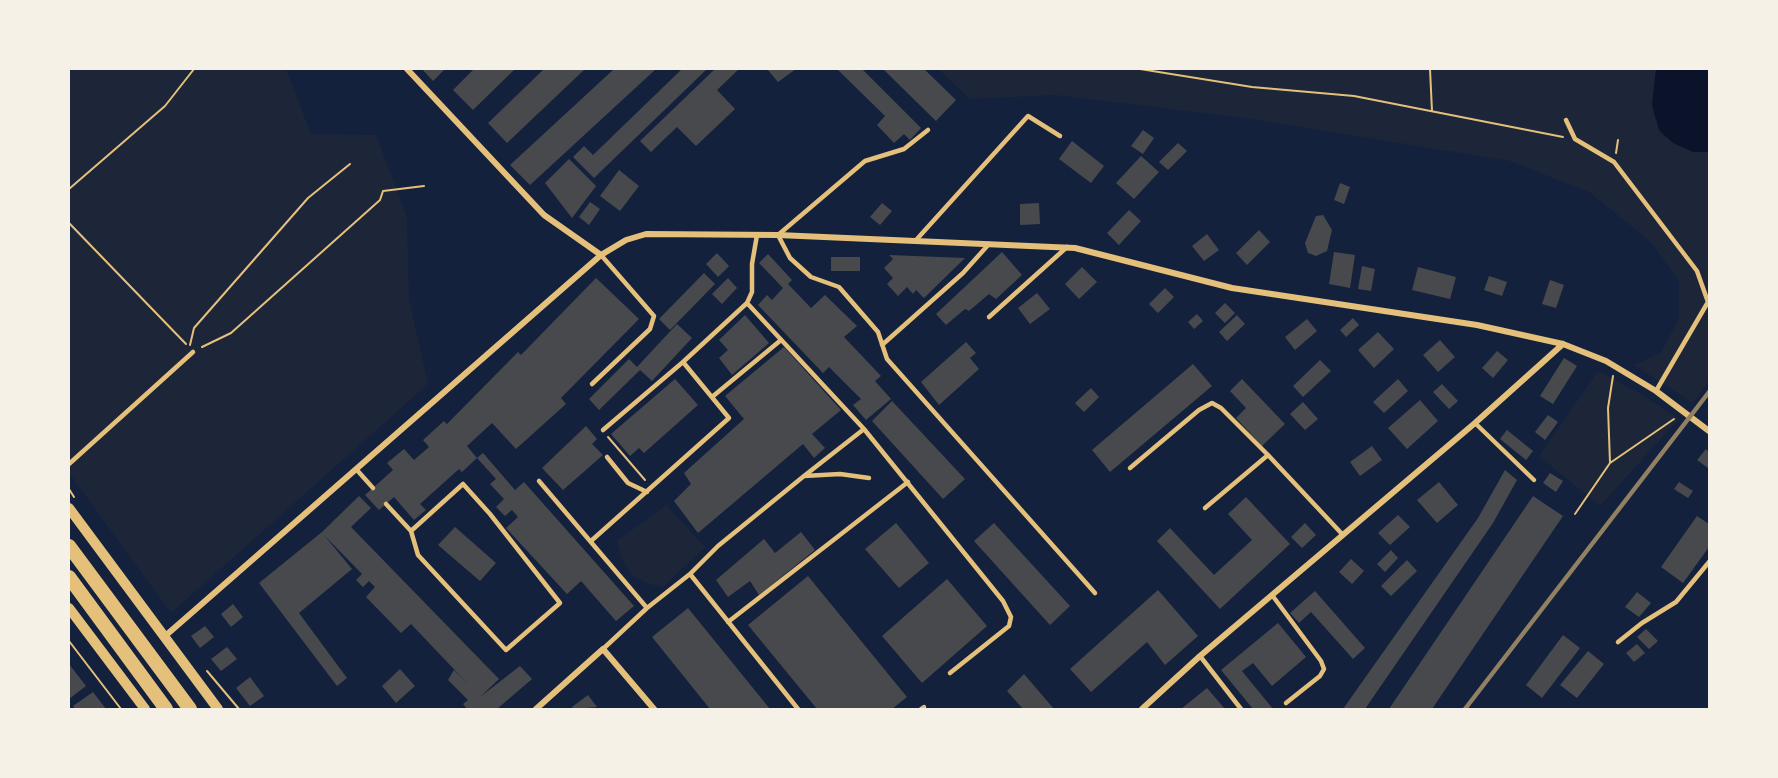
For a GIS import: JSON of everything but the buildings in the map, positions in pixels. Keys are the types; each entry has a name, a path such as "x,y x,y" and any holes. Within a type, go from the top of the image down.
{"main road":[{"path":"69,546 190,709"},
{"path":"69,577 166,709"}],"street":[{"path":"407,69 544,215 601,255"},
{"path":"164,638 601,255 626,240 646,234 917,239 1067,247 1232,288 1477,325 1563,344 1606,361 1656,391 1709,431"},
{"path":"1142,709 1200,656 1475,423 1563,344"},
{"path":"69,508 218,709"},
{"path":"69,608 141,708"},
{"path":"536,709 603,649 654,709"}],"lane":[{"path":"917,239 1028,116 1060,136"},
{"path":"1566,120 1575,139 1614,162 1696,271 1708,301 1656,391"},
{"path":"928,130 904,150 864,161 778,235 790,258 811,278 839,287 878,332 887,359 1095,593"},
{"path":"603,430 683,363 747,303 752,292 752,264 757,235"},
{"path":"882,345 963,273 990,242"},
{"path":"989,317 1067,247"},
{"path":"592,384 650,329 654,316 601,255"},
{"path":"747,303 864,429 1003,601 1011,617 1009,626 950,673"},
{"path":"712,398 781,340"},
{"path":"69,464 191,349"},
{"path":"591,541 729,418 683,363"},
{"path":"1130,468 1199,410 1212,403 1221,408 1268,454 1343,536"},
{"path":"1475,423 1534,480"},
{"path":"603,649 647,608 690,574 718,546 864,429"},
{"path":"1205,508 1268,454"},
{"path":"607,457 628,483 647,492"},
{"path":"356,469 373,488"},
{"path":"804,476 840,474 869,478"},
{"path":"539,481 647,608"},
{"path":"728,622 908,482"},
{"path":"386,504 411,531 418,555 506,650 560,603 490,514 463,484 411,531"},
{"path":"1618,642 1642,623 1676,602 1709,562"},
{"path":"690,574 798,709"},
{"path":"1272,595 1322,661 1324,669 1320,676 1286,703"},
{"path":"1200,656 1241,709"}],"path":[{"path":"69,189 165,106 194,69"},
{"path":"1140,69 1252,87 1354,96 1575,139"},
{"path":"1430,69 1432,111"},
{"path":"191,349 195,328 308,198 350,164"},
{"path":"191,349 231,333 380,200 383,191 424,186"},
{"path":"69,224 191,349"},
{"path":"1610,463 1608,408 1614,371"},
{"path":"1575,514 1610,463 1681,414"},
{"path":"603,430 652,488"},
{"path":"69,641 121,709"}],"shaded area":[{"path":"69,69 286,69 311,134 376,135 407,217 409,300 428,384 171,613 69,473"},
{"path":"938,69 1656,69 1653,112 1662,135 1693,152 1709,152 1709,381 1693,403 1634,365 1661,353 1679,318 1679,281 1651,242 1589,192 1510,161 1246,118 1055,95 970,99"},
{"path":"1656,69 1709,69 1709,152 1693,152 1673,143 1659,130 1652,105"},
{"path":"1598,371 1641,394 1679,419 1600,506 1539,456"},
{"path":"666,505 705,547 663,587 649,584 632,575 622,559 617,541"}],"railway":[{"path":"1465,709 1709,392"}]}
